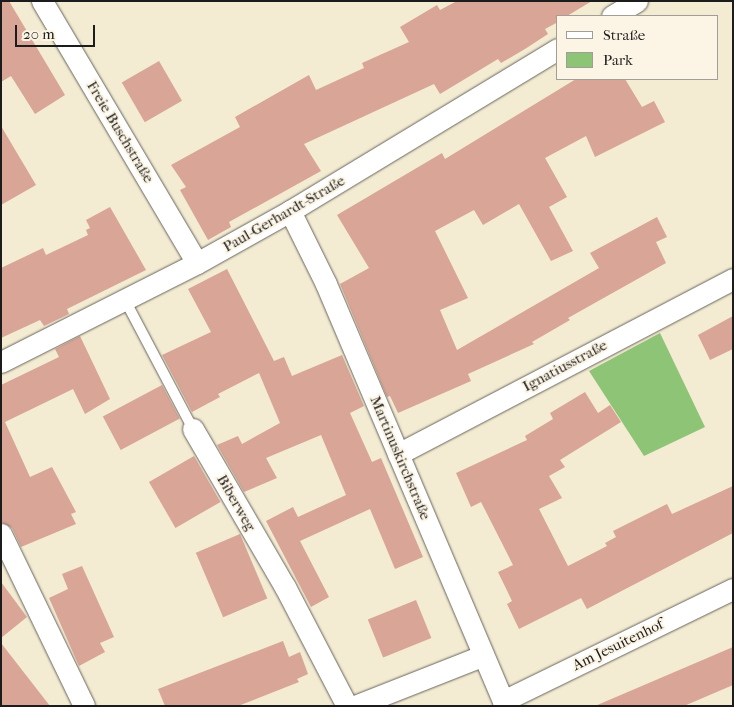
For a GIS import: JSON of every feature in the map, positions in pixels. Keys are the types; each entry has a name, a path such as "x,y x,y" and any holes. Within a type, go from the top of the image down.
{"street":[{"name":"Freie Buschstraße","path":"42,1 197,263"},
{"path":"614,15 637,1"},
{"name":"Paul-Gerhardt-Straße","path":"1,362 197,263 290,212 556,50"},
{"name":"Martinuskirchstraße","path":"290,212 326,284 482,656 504,704"},
{"name":"Ignatiusstraße","path":"398,454 733,279"},
{"name":"Biberweg","path":"193,429 285,587 347,706"},
{"path":"1,534 84,706"},
{"name":"Am Jesuitenhof","path":"504,704 733,589"},
{"path":"356,706 482,656"}],"lane":[{"name":"Biberweg","path":"125,300 193,429"}],"green space":[{"path":"660,333 705,427 644,456 589,371"}],"building":[{"path":"1,1 9,1 65,95 35,114 11,76 1,82"},
{"path":"457,1 592,1 569,15 556,15 556,23 545,29 548,34 501,63 498,59 440,94 434,84 304,144 321,171 229,222 231,227 208,240 180,190 186,187 171,165 240,127 235,117 309,75 316,90 364,68 362,63 409,42 400,27 437,5 440,10"},
{"path":"159,61 182,101 145,122 122,82"},
{"path":"574,80 626,80 642,107 654,101 665,122 595,157 586,136 545,158 567,197 549,207 573,251 551,261 519,204 483,225 474,210 435,231 468,298 440,310 457,350 599,268 590,253 657,217 667,237 656,242 666,263 568,318 570,320 532,342 534,344 468,374 471,381 398,413 390,396 387,397 340,284 369,268 337,215 442,153 445,159"},
{"path":"1,126 36,185 1,205"},
{"path":"110,207 146,270 67,309 69,314 44,326 40,320 1,338 1,268 43,248 46,255 88,235 86,230 90,228 86,220"},
{"path":"227,269 274,361 284,357 292,376 342,355 364,406 350,413 372,462 381,458 423,557 395,569 370,509 300,541 329,597 311,607 266,521 293,507 298,517 346,495 321,435 266,458 277,478 244,492 217,445 238,436 242,444 280,423 259,373 218,394 220,397 192,412 162,355 211,332 188,289"},
{"path":"733,316 733,349 710,360 698,335"},
{"path":"80,336 110,399 85,414 73,389 5,422 30,477 52,467 76,512 71,514 76,524 21,547 12,528 1,522 1,385 59,357 55,349"},
{"path":"162,385 180,419 121,450 103,416"},
{"path":"585,392 598,413 610,405 621,422 560,460 565,467 549,476 562,498 539,509 568,566 607,546 605,543 616,537 613,531 667,504 672,514 733,486 733,533 587,609 581,598 519,629 507,604 512,601 498,572 513,565 481,502 471,507 456,473 527,440 525,436 553,419 550,413"},
{"path":"194,456 220,502 175,528 149,482"},
{"path":"240,534 267,598 223,617 196,553"},
{"path":"82,566 114,637 100,643 105,652 79,666 49,598 68,589 62,574"},
{"path":"1,582 27,617 1,638"},
{"path":"416,600 431,638 383,657 368,619"},
{"path":"283,641 289,657 300,652 308,674 297,679 299,682 238,706 165,706 158,689"},
{"path":"1,643 50,706 1,706"},
{"path":"733,647 733,685 684,706 595,706"}]}
